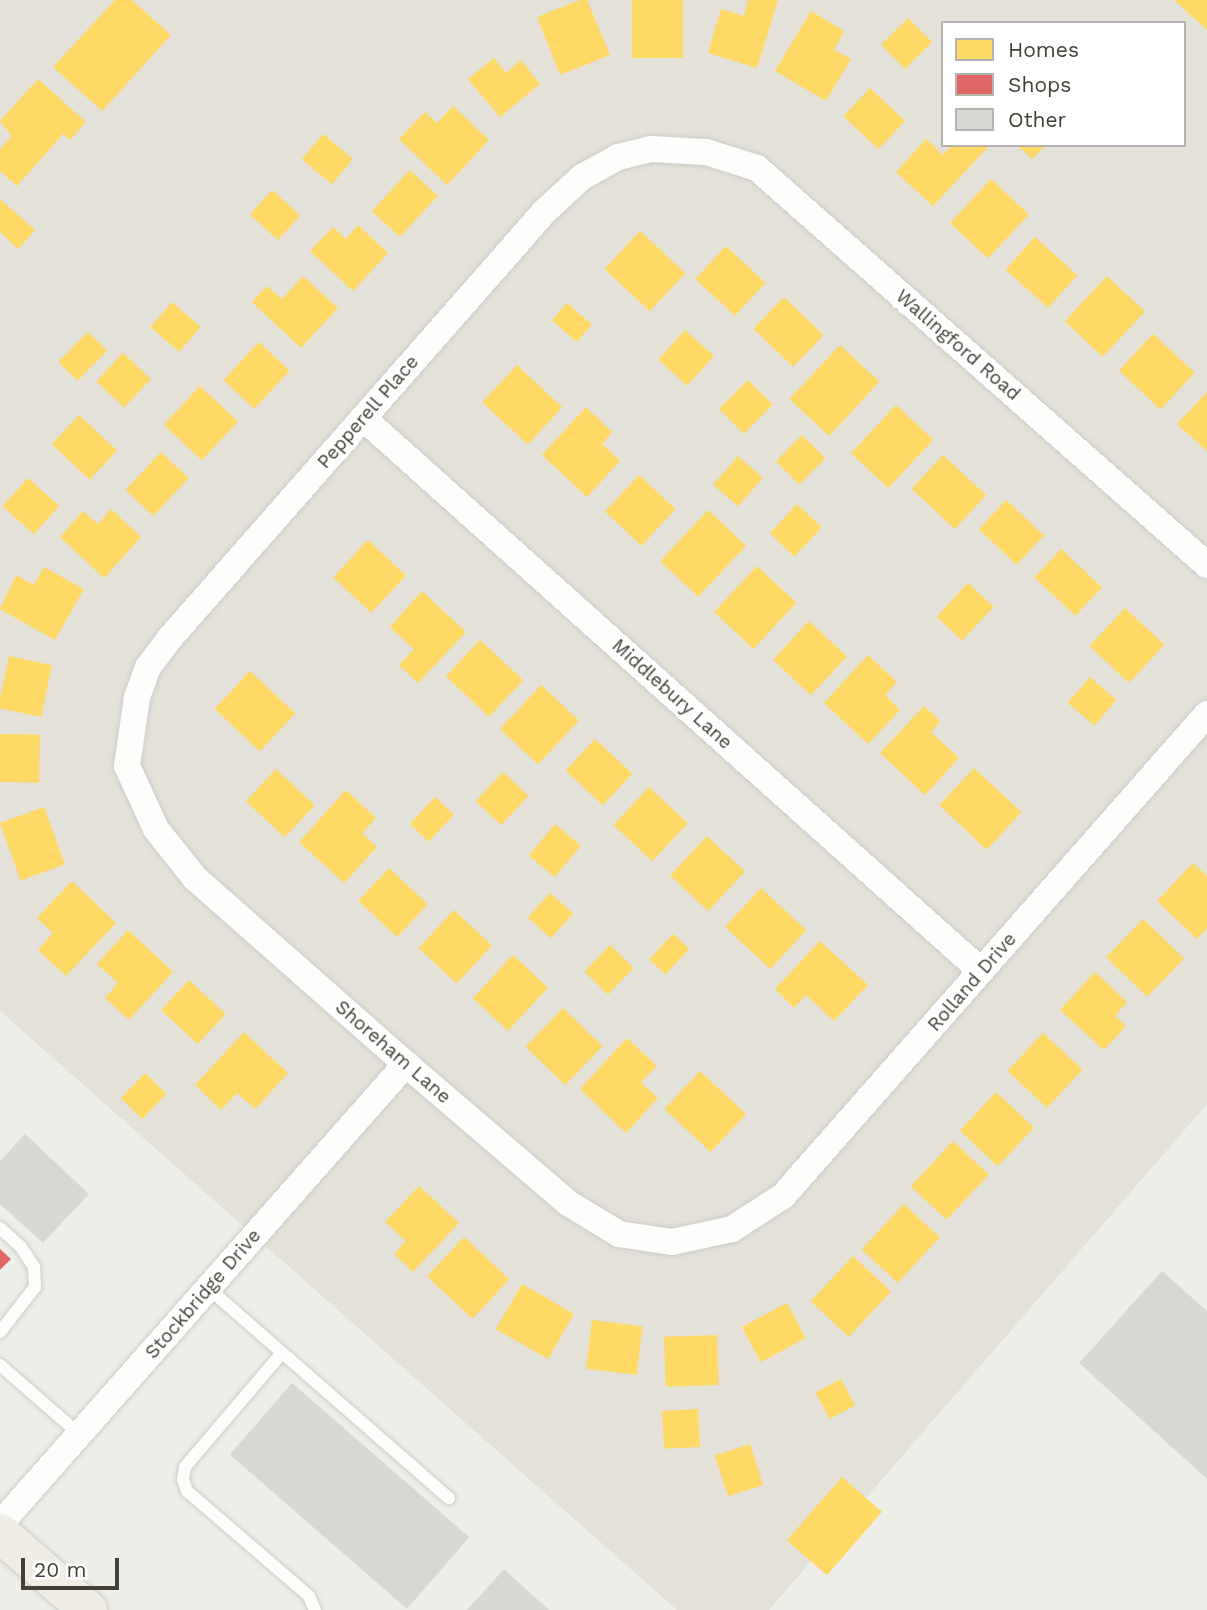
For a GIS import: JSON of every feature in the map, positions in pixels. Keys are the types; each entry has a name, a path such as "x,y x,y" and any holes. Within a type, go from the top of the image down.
{"main road":[{"path":"0,1533 88,1610"}],"street":[{"name":"Pepperell Place","path":"127,766 137,698 148,667 506,253 582,177 618,157 651,149 696,150"},
{"name":"Wallingford Road","path":"696,150 757,168 1207,565"},
{"name":"Middlebury Lane","path":"363,418 981,971"},
{"name":"Rolland Drive","path":"722,1231 783,1196 1207,714"},
{"name":"Shoreham Lane","path":"127,766 156,829 195,878 568,1203 619,1234 672,1241 722,1231"},
{"name":"Stockbridge Drive","path":"0,1524 406,1064"}],"lane":[{"path":"0,1228 21,1247 34,1267 35,1287 0,1332"},
{"path":"208,1288 449,1498"},
{"path":"282,1353 186,1466 183,1479 187,1491 309,1596 315,1610"},
{"path":"0,1365 79,1434"}],"shaded area":[{"path":"0,0 1207,0 1207,1104 769,1610 677,1610 0,1011"}],"building: Homes":[{"path":"115,0 132,0 171,35 102,111 53,67"},
{"path":"580,0 587,0 610,55 560,75 537,17"},
{"path":"632,0 683,0 683,58 632,58"},
{"path":"748,0 778,0 757,68 708,53 721,9 744,16"},
{"path":"1174,0 1207,0 1207,30"},
{"path":"811,11 844,31 834,50 851,59 826,101 775,71"},
{"path":"908,18 932,42 905,69 881,45"},
{"path":"494,58 506,73 521,60 540,84 500,117 468,79"},
{"path":"38,79 86,122 70,140 63,134 17,186 0,171 0,149 12,136 0,121"},
{"path":"870,88 905,121 879,149 843,117"},
{"path":"453,106 489,140 447,185 399,139 425,112 437,123"},
{"path":"323,134 353,159 332,184 302,159"},
{"path":"926,139 943,155 950,147 988,147 933,206 896,172"},
{"path":"1019,147 1044,147 1032,159"},
{"path":"410,170 438,196 400,237 372,211"},
{"path":"991,179 1029,214 988,258 950,223"},
{"path":"272,190 300,215 278,240 250,215"},
{"path":"0,199 35,230 18,249 0,232"},
{"path":"358,225 388,253 353,291 310,251 333,227 346,239"},
{"path":"640,231 685,273 650,311 605,269"},
{"path":"1035,237 1077,275 1048,308 1006,270"},
{"path":"726,246 765,283 735,316 695,279"},
{"path":"303,276 338,308 301,348 252,302 267,286 282,299"},
{"path":"1107,276 1145,311 1103,357 1065,321"},
{"path":"784,297 824,335 793,367 753,329"},
{"path":"172,302 201,327 179,352 150,327"},
{"path":"567,303 592,325 577,342 552,320"},
{"path":"685,330 714,356 687,386 658,360"},
{"path":"88,332 107,351 77,381 58,362"},
{"path":"1153,334 1195,373 1161,409 1119,371"},
{"path":"259,342 290,371 254,409 224,380"},
{"path":"840,345 879,382 829,436 790,399"},
{"path":"123,353 151,379 124,407 96,382"},
{"path":"517,365 562,407 528,445 482,402"},
{"path":"748,380 773,405 744,434 719,409"},
{"path":"200,386 238,421 202,460 164,425"},
{"path":"1207,392 1207,451 1177,424"},
{"path":"896,405 933,440 888,488 851,453"},
{"path":"586,407 612,432 602,444 620,461 587,497 542,455"},
{"path":"79,415 117,450 90,480 52,444"},
{"path":"802,435 825,458 799,484 776,461"},
{"path":"161,452 189,478 153,516 126,490"},
{"path":"943,455 986,495 955,529 912,489"},
{"path":"738,456 763,478 738,506 713,485"},
{"path":"639,475 676,509 641,546 605,512"},
{"path":"28,478 59,506 34,534 3,506"},
{"path":"1006,500 1044,535 1017,565 979,529"},
{"path":"797,504 822,527 795,556 770,533"},
{"path":"111,509 141,537 104,578 60,537 83,511 98,524"},
{"path":"708,510 746,545 698,597 660,561"},
{"path":"368,540 406,575 371,613 333,577"},
{"path":"1061,549 1102,587 1075,616 1034,578"},
{"path":"757,566 796,603 754,649 714,612"},
{"path":"44,567 84,589 55,640 0,609 16,575 34,585"},
{"path":"968,583 994,607 962,641 937,617"},
{"path":"422,591 466,632 418,683 399,665 414,649 390,627"},
{"path":"1125,608 1164,645 1129,683 1090,646"},
{"path":"809,621 847,656 811,695 773,660"},
{"path":"480,640 523,680 489,717 446,677"},
{"path":"868,655 897,682 885,695 900,710 868,744 824,703"},
{"path":"9,656 52,665 41,717 0,708"},
{"path":"250,671 295,713 260,751 215,709"},
{"path":"1090,677 1116,700 1094,726 1068,703"},
{"path":"541,685 579,720 538,764 500,729"},
{"path":"924,706 940,721 931,732 959,758 925,795 880,753"},
{"path":"0,734 40,735 39,783 0,782"},
{"path":"595,739 632,774 603,805 566,770"},
{"path":"974,768 1022,812 987,850 939,805"},
{"path":"276,769 315,805 285,837 246,801"},
{"path":"503,772 529,796 501,825 476,801"},
{"path":"649,787 688,823 652,861 614,825"},
{"path":"346,790 376,818 362,833 377,847 344,883 299,842"},
{"path":"435,797 454,815 429,842 410,824"},
{"path":"44,807 65,864 21,880 0,823"},
{"path":"555,824 581,846 555,877 529,855"},
{"path":"707,836 745,871 708,911 670,875"},
{"path":"1193,863 1207,876 1207,928 1197,939 1157,901"},
{"path":"389,868 428,904 397,937 358,901"},
{"path":"72,881 116,923 66,976 38,950 53,933 37,918"},
{"path":"761,888 806,930 770,969 725,927"},
{"path":"550,893 573,914 551,938 528,918"},
{"path":"454,910 492,945 457,983 419,948"},
{"path":"1143,919 1184,959 1147,997 1106,957"},
{"path":"128,930 173,972 129,1020 105,998 118,983 97,964"},
{"path":"673,934 689,949 665,975 649,960"},
{"path":"820,941 868,985 834,1021 806,995 794,1008 775,989"},
{"path":"610,945 634,968 608,995 584,972"},
{"path":"513,955 548,988 508,1031 473,998"},
{"path":"1095,972 1127,1002 1115,1016 1126,1026 1104,1050 1060,1010"},
{"path":"189,980 226,1014 198,1044 161,1010"},
{"path":"563,1008 603,1046 565,1085 525,1047"},
{"path":"244,1032 288,1073 255,1109 237,1093 221,1110 195,1085"},
{"path":"1043,1033 1082,1070 1047,1108 1008,1071"},
{"path":"627,1038 657,1066 641,1082 658,1098 626,1133 580,1089"},
{"path":"700,1071 746,1114 711,1152 665,1109"},
{"path":"145,1073 167,1094 142,1119 121,1098"},
{"path":"996,1092 1034,1127 998,1166 960,1131"},
{"path":"953,1141 989,1174 947,1220 911,1186"},
{"path":"419,1186 459,1223 413,1272 394,1254 406,1241 385,1222"},
{"path":"904,1204 940,1237 898,1283 862,1249"},
{"path":"464,1237 509,1279 473,1319 427,1276"},
{"path":"853,1256 891,1291 849,1337 811,1301"},
{"path":"522,1284 574,1314 548,1359 496,1329"},
{"path":"787,1303 806,1338 761,1362 742,1327"},
{"path":"592,1320 643,1326 637,1375 586,1369"},
{"path":"717,1335 719,1385 666,1387 664,1337"},
{"path":"841,1379 855,1405 829,1419 815,1393"},
{"path":"698,1409 700,1447 664,1449 662,1411"},
{"path":"750,1444 763,1485 728,1496 715,1455"},
{"path":"842,1477 882,1512 827,1575 787,1540"}],"building: Shops":[{"path":"0,1249 11,1259 0,1270"}],"building: Other":[{"path":"25,1134 89,1194 43,1243 0,1204 0,1161"},
{"path":"1162,1271 1207,1311 1207,1479 1079,1363"},
{"path":"292,1383 469,1537 407,1609 230,1455"},
{"path":"504,1569 549,1610 467,1610"}]}
